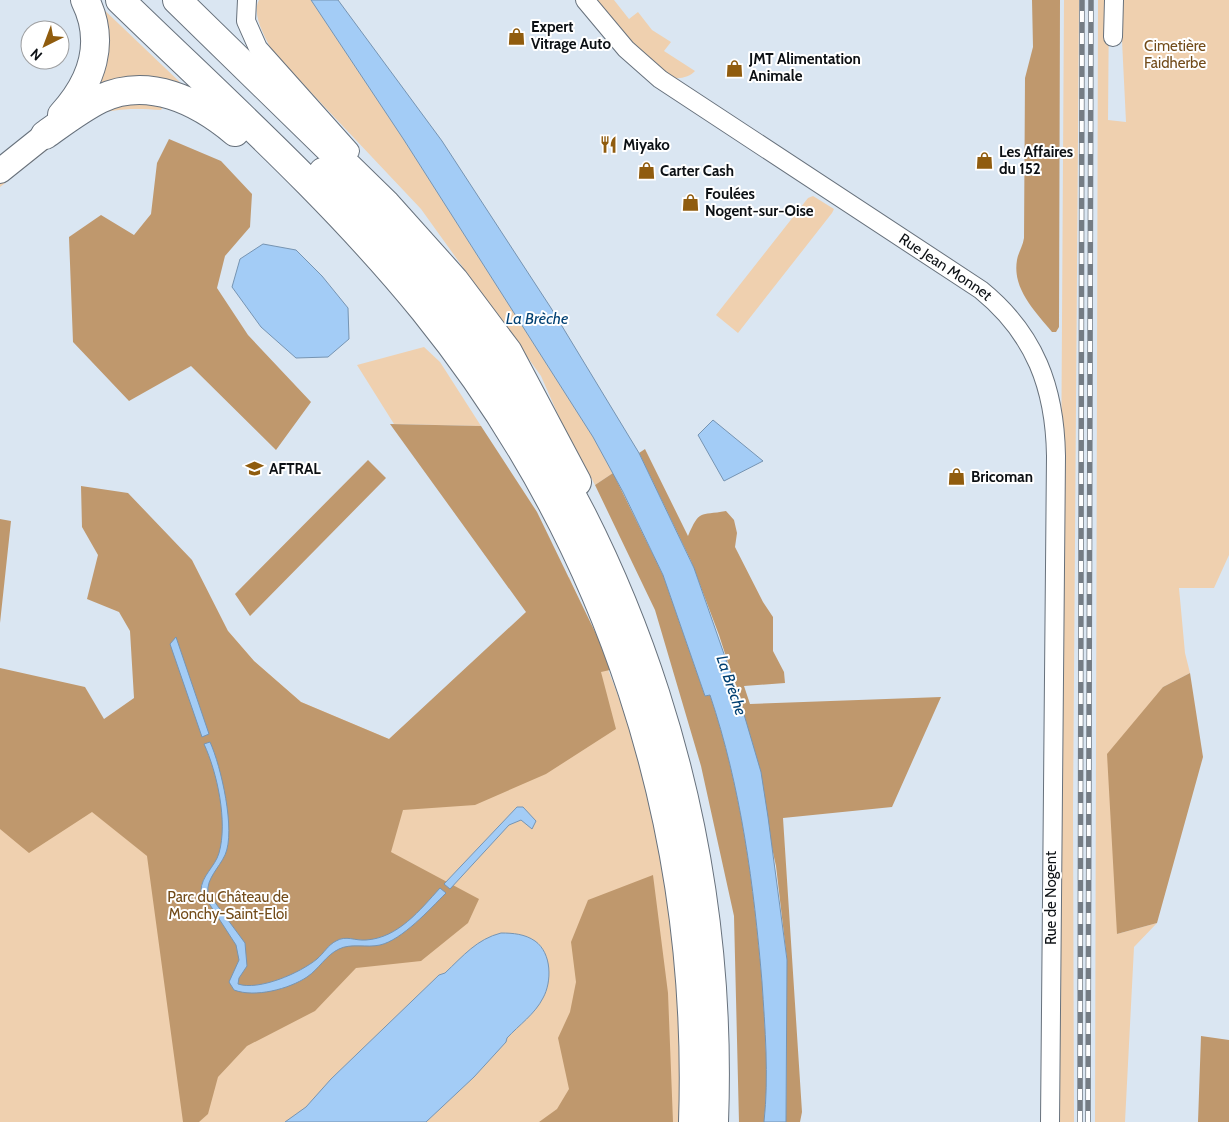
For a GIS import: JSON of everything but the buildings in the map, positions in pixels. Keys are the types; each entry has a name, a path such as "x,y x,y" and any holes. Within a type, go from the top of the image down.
{"main road":[{"path":"44,135 79,94 93,66 96,36 84,0"},
{"path":"120,0 323,199 422,307 474,374 537,473 590,578 631,683 653,755 685,918 693,1010 693,1122"},
{"path":"147,0 356,205 451,310 500,377 543,444 586,523 618,590"},
{"path":"177,0 390,209 440,264 488,324 530,390 586,499 600,532 618,590 655,688 680,776 701,878 713,989 725,1069 725,1122"},
{"path":"44,135 91,104 119,93 139,91 162,93 194,103 215,116 248,144 384,274 422,307"},
{"path":"713,989 714,1122"}],"street":[{"path":"247,0 245,13 247,28 263,56 397,203 420,232 440,264"},
{"name":"Rue Jean Monnet","path":"585,0 617,40 651,72 966,279 996,303 1022,335 1034,353 1046,380 1054,428 1053,675"},
{"path":"1113,37 1114,0"},
{"path":"0,171 44,135"},
{"name":"Rue de Nogent","path":"1050,1122 1053,675"}],"green space":[{"path":"259,0 311,0 404,140 593,437 613,473 595,485 563,426 541,376 421,209 272,51 258,19 257,6"},
{"path":"594,0 614,0 629,19 638,12 652,30 671,42 664,51 695,71 680,78 670,77 661,72 640,54"},
{"path":"1032,0 1060,0 1059,327 1056,332 1052,332 1026,299 1021,290 1016,271 1024,238 1025,78 1033,47"},
{"path":"1064,0 1079,0 1073,811 1074,1122 1060,1122 1059,808"},
{"name":"Cimetière Faidherbe","path":"1098,0 1109,0 1108,120 1126,122 1120,0 1229,0 1229,555 1214,588 1179,588 1185,653 1190,673 1163,687 1117,934 1157,923 1134,947 1125,1122 1095,1122"},
{"path":"98,4 185,87 99,88"},
{"path":"119,101 166,103 161,110 124,109 89,117 0,187 0,181 89,111"},
{"path":"169,139 221,161 252,194 250,227 225,256 217,288 248,335 311,402 276,450 191,366 129,401 73,342 69,237 101,215 134,235 151,214 157,163"},
{"path":"813,196 834,209 832,213 738,333 716,315 808,198"},
{"path":"424,347 440,362 481,426 394,424 357,365"},
{"path":"390,424 481,426 537,512 598,638 610,670 601,672 616,729 546,774 475,805 403,810 391,852 479,899 468,923 421,961 356,968 315,1011 247,1046 218,1077 208,1114 199,1122 183,1122 147,856 92,812 29,853 0,829 0,668 85,687 104,719 134,698 130,631 119,612 87,599 98,555 82,527 81,486 128,493 192,560 228,631 254,661 301,702 389,739 526,612"},
{"path":"645,449 688,536 695,521 701,515 726,511 734,520 737,533 735,547 763,602 773,617 773,651 784,672 785,683 744,686 750,704 941,697 892,807 783,818 802,1112 800,1122 786,1122 787,960 776,866 738,694 719,635 691,561 639,453"},
{"path":"368,460 386,478 250,616 235,594"},
{"path":"613,473 663,575 705,696 710,695 730,765 745,837 759,946 766,1052 764,1122 739,1122 734,916 701,766 655,610 595,485"},
{"path":"0,519 11,521 0,623"},
{"name":"Parc du Château de Monchy-Saint-Eloi","path":"569,577 604,659 635,743 660,840 672,920 675,961 679,1042 679,1122 0,1122 0,823 228,631 254,661 301,702 389,739"},
{"path":"1190,673 1203,757 1157,923 1117,934 1107,754 1163,687"},
{"path":"653,875 668,993 673,1122 539,1122 557,1109 569,1089 558,1038 570,1012 576,982 571,942 588,900"},
{"path":"1201,1036 1229,1040 1229,1122 1198,1122"}],"water":[{"name":"La Brèche","path":"311,0 338,0 442,141 551,308 639,453 694,568 738,694 761,772 787,960 786,1122 764,1122 766,1052 759,946 745,837 730,765 710,695 705,696 663,575 623,492 593,437 404,140"},
{"path":"263,244 296,250 322,276 348,308 349,339 328,357 296,358 261,327 232,287 240,259"},
{"path":"713,420 763,461 724,481 698,435"},
{"path":"176,637 209,734 202,737 170,644"},
{"path":"210,742 219,766 226,798 229,831 225,855 211,878 208,893 245,943 247,966 239,978 238,984 247,986 257,985 290,975 310,964 340,939 366,940 388,934 408,921 440,888 446,893 406,931 388,942 375,946 349,946 339,949 307,977 282,988 262,993 234,990 229,982 239,960 236,945 201,891 203,881 219,853 222,827 222,812 217,783 204,744"},
{"path":"517,807 523,807 536,821 532,829 521,820 509,825 450,889 444,884"},
{"path":"501,933 523,935 541,946 549,968 546,991 536,1009 507,1038 506,1042 474,1077 426,1122 285,1122 306,1107 331,1079 439,975 445,973 477,944"}],"railway":[{"path":"1080,1122 1082,0"},
{"path":"1088,1122 1091,0"}],"place":[{"name":"Expert Vitrage Auto","path":"517,36"},
{"name":"JMT Alimentation Animale","path":"735,68"},
{"name":"Miyako","path":"609,145"},
{"name":"Les Affaires du 152","path":"985,161"},
{"name":"Carter Cash","path":"646,171"},
{"name":"Foulées Nogent-sur-Oise","path":"691,203"},
{"name":"AFTRAL","path":"255,469"},
{"name":"Bricoman","path":"957,477"}]}
